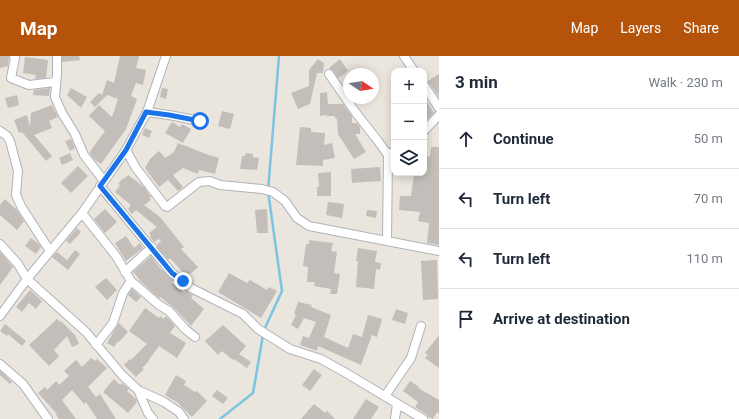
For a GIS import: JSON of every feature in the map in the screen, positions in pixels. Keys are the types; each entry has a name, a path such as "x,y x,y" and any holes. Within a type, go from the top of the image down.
{"street":[{"path":"14,56 15,58 11,78 30,85 56,82"},
{"path":"57,56 55,97 62,113 75,134 84,155 102,183 172,273 191,288 243,314 262,331 290,349 321,359 422,419"},
{"path":"0,316 27,279 82,213 126,150 146,112 166,56"},
{"path":"404,56 412,68"},
{"path":"329,74 391,153 387,240"},
{"path":"427,90 439,108"},
{"path":"146,112 200,121"},
{"path":"427,128 439,115"},
{"path":"0,131 7,136 10,141 18,171 16,195 22,208 50,251"},
{"path":"126,150 136,168 160,201 167,207 199,182 210,181 220,185 262,189 273,192 285,201 297,218 309,226 439,251"},
{"path":"82,213 116,256 131,281 159,305 169,311 185,329 195,337"},
{"path":"0,244 18,264 27,279 86,332 122,375 138,390 164,402 179,412 184,419"},
{"path":"125,272 152,247"},
{"path":"96,345 113,323 123,293 131,281"},
{"path":"385,396 411,358 421,326"},
{"path":"0,364 22,384 48,419"},
{"path":"138,390 148,413 153,419"},
{"path":"395,419 398,404"}],"building":[{"path":"0,56 9,56 8,66 0,68"},
{"path":"62,56 79,56 80,60 62,62"},
{"path":"120,56 139,56 136,68 146,70 143,85 136,83 131,96 137,99 126,129 101,164 90,154 91,152 89,153 105,131 89,116 99,105 112,117 118,99 107,95 95,107 90,102 99,93 102,95 107,80 114,83"},
{"path":"25,57 48,60 46,78 35,79 36,75 23,73"},
{"path":"318,59 324,63 323,73 317,73 310,104 298,109 291,93 309,86 309,70"},
{"path":"340,59 346,68 343,68 343,74 338,78 329,68"},
{"path":"439,74 439,97 428,81"},
{"path":"50,88 49,96 33,95 34,90"},
{"path":"71,88 87,97 81,108 67,95"},
{"path":"162,88 168,89 166,99 160,97"},
{"path":"327,92 328,104 343,104 352,116 352,123 357,123 360,127 360,134 355,134 366,152 354,159 338,134 337,119 335,116 328,116 328,118 327,115 320,116 320,93"},
{"path":"17,95 19,105 8,108 5,98"},
{"path":"427,102 434,113 427,119"},
{"path":"52,105 58,117 49,121 52,128 34,135 52,156 46,161 22,132 19,133 14,120 27,115 30,127 31,113"},
{"path":"222,111 234,114 230,129 218,126"},
{"path":"172,122 180,127 182,124 191,129 183,143 165,133"},
{"path":"300,127 311,128 311,132 325,133 324,145 332,143 335,158 323,160 323,166 296,165"},
{"path":"145,128 152,131 149,138 142,135"},
{"path":"71,139 75,148 70,151 65,141"},
{"path":"178,143 219,158 215,174 199,170 198,174 183,168 173,175 183,187 178,191 168,180 159,187 145,168 150,159 159,151 165,158 174,152"},
{"path":"431,147 439,147 439,245 427,243 429,223 418,221 420,212 399,210 400,196 411,196 414,176 427,176 427,156 430,157"},
{"path":"70,153 73,160 62,165 59,158"},
{"path":"246,153 253,154 253,157 259,158 257,170 240,169 242,156 245,156"},
{"path":"78,166 88,176 71,193 61,183"},
{"path":"380,167 381,181 352,183 351,169"},
{"path":"331,172 331,196 317,196 317,187 319,187 318,173"},
{"path":"128,175 144,187 151,197 149,198 151,200 144,205 160,217 184,247 181,249 198,267 187,277 170,258 168,260 157,247 161,241 159,239 154,242 150,237 151,236 149,233 157,227 136,210 132,214 128,209 131,205 115,192 120,185 118,184"},
{"path":"5,199 17,210 24,221 17,230 0,215 0,205"},
{"path":"328,202 344,204 342,218 326,215"},
{"path":"105,209 117,222 105,233 94,219"},
{"path":"267,209 268,233 257,233 255,210"},
{"path":"367,210 377,211 376,218 366,216"},
{"path":"77,228 81,232 70,244 66,241"},
{"path":"126,236 134,248 140,243 143,248 126,261 115,243"},
{"path":"31,238 41,247 36,254 25,246"},
{"path":"309,240 333,243 331,251 337,252 334,273 340,274 337,294 330,294 331,289 314,286 315,282 307,282 308,267 303,266 306,244 309,244"},
{"path":"358,248 377,251 375,262 381,263 380,270 376,269 374,289 356,287 358,261 356,261"},
{"path":"75,250 80,254 68,270 52,257 57,252 67,260"},
{"path":"0,252 13,267 0,285"},
{"path":"151,256 159,267 173,280 171,282 184,293 186,291 193,295 191,298 204,309 191,326 173,307 160,297 159,298 139,280 133,272"},
{"path":"437,260 438,299 423,300 421,261"},
{"path":"229,273 247,283 250,280 267,290 269,287 277,291 261,318 218,292"},
{"path":"106,278 117,290 107,300 95,287"},
{"path":"132,289 141,297 136,302 128,295"},
{"path":"30,290 42,301 36,309 29,303 22,312 16,307"},
{"path":"298,302 312,305 311,307 331,315 324,337 348,348 353,334 362,337 368,315 382,319 377,337 372,335 361,365 318,346 317,351 300,345 303,336 309,338 316,322 304,318 298,329 291,325 296,315 294,314"},
{"path":"145,308 159,318 161,316 163,319 166,316 175,326 170,333 186,343 177,358 159,346 149,361 142,368 144,369 136,377 124,365 147,344 129,331"},
{"path":"396,309 408,313 405,324 392,320"},
{"path":"57,319 75,335 79,344 72,347 67,336 54,350 59,356 49,366 29,345"},
{"path":"119,323 128,332 114,347 107,343"},
{"path":"5,324 26,341 22,346 8,334 7,336 0,331"},
{"path":"223,325 246,346 239,354 251,362 247,368 234,359 233,360 222,351 218,355 205,341"},
{"path":"439,335 439,368 425,358 428,355 425,353"},
{"path":"91,358 95,361 97,359 107,368 88,387 96,397 100,394 116,419 97,419 86,402 84,404 72,390 62,400 76,419 59,419 56,415 57,414 38,393 45,387 47,390 56,381 59,385 69,376 64,371 76,360 82,367"},
{"path":"314,369 322,375 310,391 302,385"},
{"path":"0,371 12,382 10,384 0,375"},
{"path":"176,375 186,381 184,385 195,392 197,391 207,401 192,417 178,403 165,395"},
{"path":"114,379 120,385 122,383 129,389 127,391 136,399 137,402 128,413 103,392"},
{"path":"410,381 419,387 418,388 439,400 439,414 437,412 433,419 415,407 418,402 403,391"},
{"path":"217,390 228,398 223,404 212,396"},
{"path":"366,399 379,407 371,419 353,419"},
{"path":"314,404 325,413 327,411 335,419 301,419"}],"waterway":[{"path":"264,330 282,291 268,191 279,56"},
{"path":"220,419 253,393 263,335"}],"route":[{"path":"183,281 172,273 100,186 136,134 146,112 200,121"}]}
